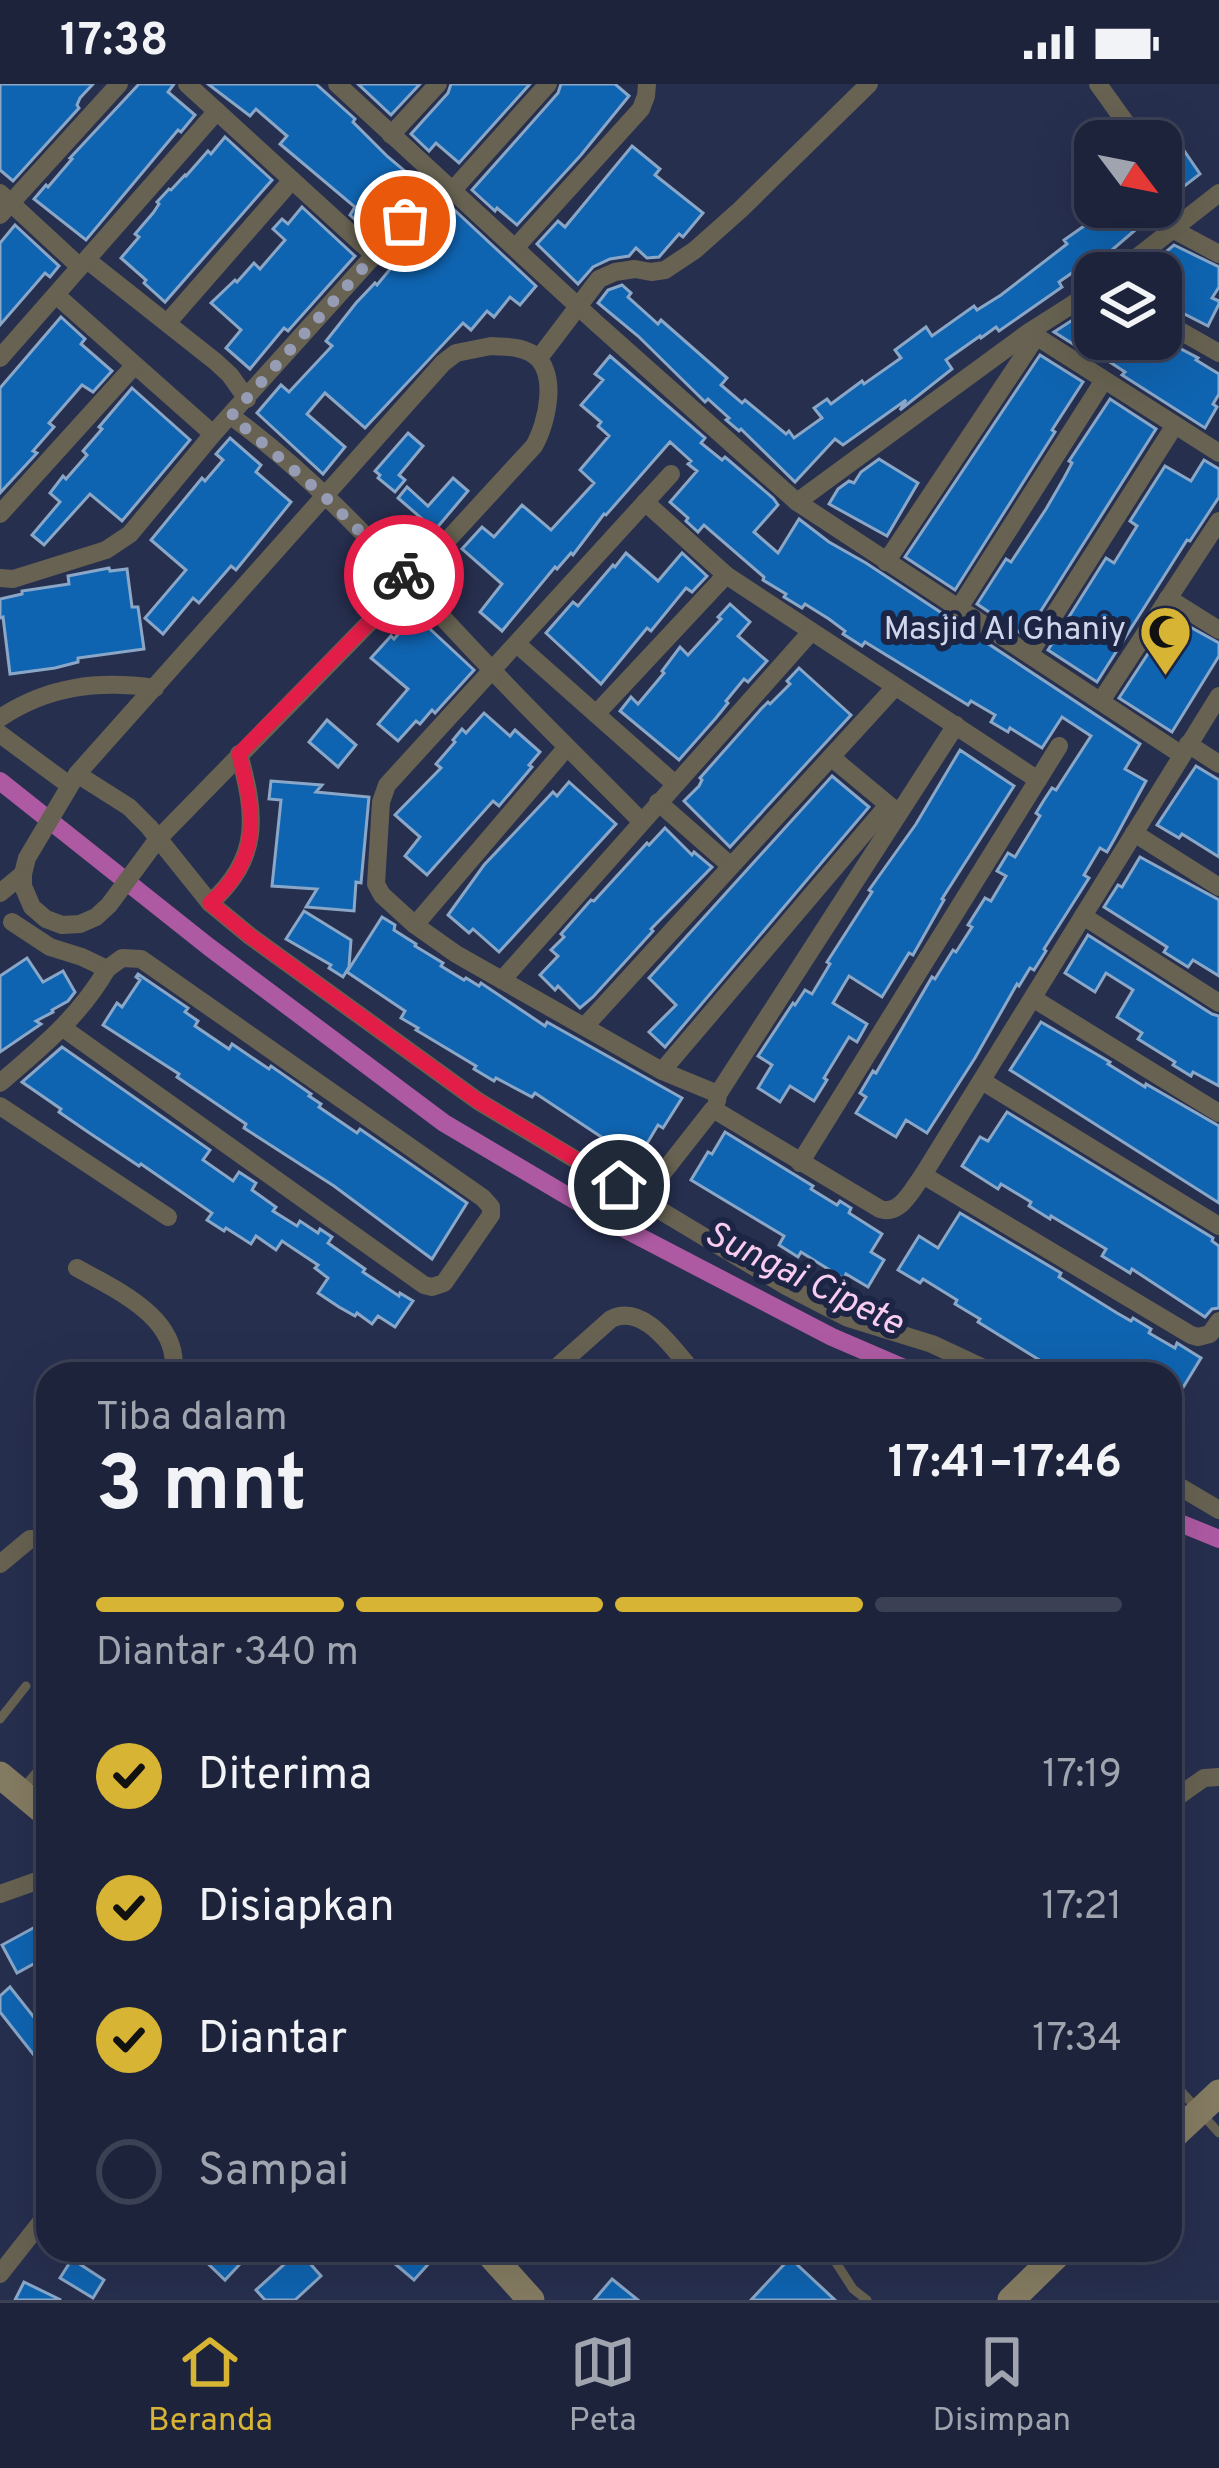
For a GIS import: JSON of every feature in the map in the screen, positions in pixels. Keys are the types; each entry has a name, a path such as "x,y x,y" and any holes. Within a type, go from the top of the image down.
{"main road":[{"path":"10,1784 36,1805"},
{"path":"1182,2131 1213,2112"},
{"path":"497,2262 531,2300"},
{"path":"1023,2296 1041,2262"}],"street":[{"path":"119,84 4,204 168,322 230,376 247,399"},
{"path":"188,84 373,254"},
{"path":"338,84 797,502 1102,701 1185,750 1219,764"},
{"path":"391,134 438,84"},
{"path":"452,191 548,84"},
{"path":"514,248 641,109 646,84"},
{"path":"538,358 599,279 634,269 665,270 695,250 869,84"},
{"path":"1098,84 1124,120"},
{"path":"0,358 217,112"},
{"path":"168,322 292,180"},
{"path":"1145,252 1219,193"},
{"path":"0,578 13,579 119,544 405,221"},
{"path":"1174,230 1219,254"},
{"path":"56,295 213,434"},
{"path":"797,502 1074,305"},
{"path":"1182,330 1217,346"},
{"path":"1033,335 1219,453"},
{"path":"886,562 1033,335"},
{"path":"491,346 527,350 538,358 549,399 544,430 410,581 151,848 96,917 62,925 32,907 23,874 27,858 69,786 443,363 456,353 491,346"},
{"path":"0,514 134,366"},
{"path":"959,608 1104,380"},
{"path":"231,416 324,496 641,821"},
{"path":"1030,653 1175,425"},
{"path":"670,474 392,778 384,793 376,884 415,925 456,954 716,1102 800,1163 889,1212 896,1210 923,1175 1219,696"},
{"path":"645,502 726,575 1038,780"},
{"path":"1102,701 1218,523"},
{"path":"596,714 726,575"},
{"path":"1168,598 1219,630"},
{"path":"502,980 811,632"},
{"path":"517,644 675,784"},
{"path":"0,718 51,692 85,685 155,688"},
{"path":"585,1026 895,687"},
{"path":"643,1198 716,1102 894,810 956,725"},
{"path":"0,734 69,786 129,807 149,827 151,848 210,903 478,1101 835,1312 970,1362"},
{"path":"800,1163 1059,746"},
{"path":"415,925 567,747"},
{"path":"210,903 229,886 250,843 249,793 239,754"},
{"path":"831,757 894,810"},
{"path":"658,802 731,866"},
{"path":"662,1071 894,810"},
{"path":"1134,832 1219,887"},
{"path":"0,893 23,874"},
{"path":"32,907 6,927 107,969"},
{"path":"1083,916 1219,1003"},
{"path":"0,1083 63,1028 91,998 107,969 122,958 141,959 483,1198 491,1215 444,1283 432,1287 63,1028"},
{"path":"1034,999 1219,1113"},
{"path":"982,1081 1219,1226"},
{"path":"0,1106 167,1217"},
{"path":"923,1175 1191,1335 1210,1334 1219,1321"},
{"path":"76,1268 132,1299 159,1324 175,1362"},
{"path":"561,1362 620,1314 641,1319 684,1362"},
{"path":"1182,1488 1219,1510"},
{"path":"0,1564 30,1538 36,1540"},
{"path":"1182,1794 1204,1778 1219,1777"},
{"path":"0,1894 36,1880"},
{"path":"0,2274 36,2228"}],"lane":[{"path":"0,1718 26,1686"},
{"path":"10,1784 36,1767"},
{"path":"1182,2088 1213,2112"},
{"path":"836,2262 853,2289 867,2300"}],"building":[{"path":"0,84 93,84 80,98 79,108 13,181 0,170"},
{"path":"139,84 174,84 168,92 195,115 86,240 34,199"},
{"path":"208,84 316,84 388,157 447,203 536,286 520,305 510,297 494,317 487,311 471,330 463,323 365,428 325,393 307,414 345,447 323,474 257,413 281,385 289,392 332,346 326,341 401,256 404,250 400,247 416,229 418,218 413,210 402,208 380,229 374,224 368,231 350,215 355,207 280,144 287,136 256,109 250,116"},
{"path":"358,84 420,84 391,115"},
{"path":"451,84 530,84 459,163 436,143 429,151 411,134"},
{"path":"561,84 615,84 629,96 517,225 472,190"},
{"path":"225,137 272,180 165,302 121,258 139,237 135,234 157,202"},
{"path":"632,146 660,169 655,175 703,213 659,257 647,258 636,248 629,256 593,267 578,284 537,244 558,221 565,227"},
{"path":"1182,150 1200,174 1182,188"},
{"path":"302,207 355,256 250,369 226,348 241,330 211,303 254,263 260,269 285,240 273,229 282,219 288,224"},
{"path":"15,225 59,266 50,277 45,273 0,325 0,243"},
{"path":"1081,228 1138,228 1109,252 1074,252 1074,272 1059,282 1062,287 999,331 996,327 946,360 952,369 900,410 906,400 843,445 835,439 795,482 598,303 608,290 622,285 631,293 628,297 658,324 661,320 727,378 721,385 794,438 822,418 814,408 827,399 831,404 901,358 895,350 926,327 932,336 974,306 977,310 1001,295 1067,244 1064,240"},
{"path":"1174,245 1219,267 1219,287 1212,298 1219,304 1208,326 1182,313 1182,252 1166,252"},
{"path":"61,317 85,339 81,344 112,371 93,392 82,385 49,423 54,427 33,451 37,453 0,493 0,388"},
{"path":"1074,323 1074,345 1054,332"},
{"path":"1182,350 1219,374 1219,394 1213,404 1217,407 1205,428 1122,375 1125,372 1107,360 1182,360"},
{"path":"1040,355 1083,382 955,590 905,557"},
{"path":"610,356 705,438 701,443 773,498 778,505 754,532 778,553 799,519 1140,744 1125,769 1146,781 1115,838 1107,852 1100,848 1084,875 1089,878 1046,951 1017,984 927,1133 906,1120 896,1137 856,1113 866,1097 860,1093 932,977 956,952 985,898 991,901 1006,876 997,871 1008,853 1015,857 1040,816 1036,813 1044,800 1052,788 1056,790 1091,736 1062,717 1042,748 991,722 995,715 971,701 968,705 865,642 862,646 829,619 784,597 704,525 698,532 670,502 697,471 670,442 502,631 480,612 502,584 462,549 482,527 494,537 522,505 551,530 594,483 580,470 609,436 581,405 603,380 595,374"},
{"path":"132,388 190,440 122,521 90,494 44,545 32,535 60,502 50,493 87,455 83,451 102,429 99,427"},
{"path":"1110,399 1156,429 1025,636 977,604 1046,509 1069,461"},
{"path":"408,433 423,446 399,475 405,480 395,492 375,471"},
{"path":"230,438 261,465 256,472 291,502 236,570 231,566 199,603 193,598 163,634 145,618 186,570 151,540 223,460 216,454"},
{"path":"879,459 918,483 887,536 829,504 838,489 849,481 854,483"},
{"path":"1204,460 1219,469 1219,497 1097,682 1048,650 1106,558 1114,563 1137,526 1130,521 1165,466 1191,481"},
{"path":"453,478 468,491 435,530 398,498 407,487 428,506"},
{"path":"626,553 658,581 682,553 707,576 692,592 686,588 601,684 546,633"},
{"path":"127,569 144,649 10,674 0,599 69,584 68,576"},
{"path":"730,604 750,622 738,636 767,661 748,682 744,679 679,760 620,711 631,697 638,704 680,647 688,655"},
{"path":"415,615 474,670 435,713 432,710 420,724 416,721 398,741 378,724 408,689 371,658"},
{"name":"Masjid Al Ghaniy","path":"1172,617 1219,643 1219,656 1172,732 1119,698"},
{"path":"799,668 851,715 730,847 684,801 761,709 790,684 787,681"},
{"path":"484,713 510,736 515,730 540,752 499,806 493,801 427,875 405,856 420,837 395,815 441,768 436,764 462,729 466,733"},
{"path":"327,720 356,745 338,767 309,742"},
{"path":"960,750 1014,786 942,899 913,955 909,953 882,997 849,976 833,1003 867,1024 857,1042 849,1037 814,1101 790,1086 780,1102 758,1088 772,1065 758,1056 793,1003 805,990 812,994 869,890"},
{"path":"1196,766 1219,780 1219,857 1157,825"},
{"path":"832,776 869,807 665,1047 649,1032 676,1005 649,978"},
{"path":"271,781 322,785 316,792 369,797 354,911 306,907 317,889 272,886 281,800 269,799"},
{"path":"569,782 616,824 499,952 448,915 484,865 553,792 557,796"},
{"path":"665,828 712,867 580,1008 540,975 558,956 551,950 591,900"},
{"path":"1140,857 1219,900 1219,976 1193,960 1188,967 1164,952 1167,947 1104,907"},
{"path":"304,911 351,940 349,967 343,977 286,939"},
{"path":"382,917 464,980 481,983 545,1026 547,1022 682,1098 639,1157 535,1093 532,1097 474,1069 476,1066 401,1018 405,1011 347,972"},
{"path":"1088,935 1219,1016 1219,1086 1173,1065 1175,1062 1138,1039 1142,1033 1117,1017 1133,990 1106,973 1095,992 1065,973"},
{"path":"27,958 43,982 63,971 75,992 36,1021 41,1024 0,1052 0,976"},
{"path":"138,974 188,1008 185,1012 198,1021 195,1026 229,1049 232,1044 271,1066 311,1094 319,1107 357,1133 360,1129 467,1203 432,1259 334,1186 244,1128 246,1124 177,1077 179,1074 103,1025 117,1003 122,1007 140,980"},
{"path":"1041,1022 1145,1087 1219,1126 1219,1203 1010,1070"},
{"path":"62,1047 210,1150 203,1160 233,1181 239,1172 256,1183 252,1190 276,1207 273,1211 297,1226 300,1221 318,1233 320,1229 332,1237 328,1243 363,1272 413,1301 395,1327 378,1316 372,1324 339,1307 318,1293 328,1278 315,1268 318,1265 282,1241 276,1250 256,1236 251,1244 224,1231 207,1220 212,1213 88,1132 22,1082"},
{"path":"1007,1112 1213,1238 1219,1246 1219,1308 1205,1317 1132,1269 1130,1273 1102,1256 1106,1249 1029,1206 1031,1202 1001,1184 998,1189 962,1166 980,1137 988,1141"},
{"path":"725,1132 837,1205 840,1201 851,1208 849,1213 882,1234 871,1252 884,1260 868,1287 846,1274 844,1279 801,1252 798,1257 779,1245 784,1236 691,1180"},
{"path":"960,1213 1061,1273 1059,1277 1117,1313 1151,1329 1149,1333 1201,1358 1182,1389 1182,1362 1043,1362 978,1322 955,1304 957,1300 898,1270 919,1236 938,1248"},
{"path":"36,1927 36,1963 17,1973 2,1945"},
{"path":"10,1987 36,2020 36,2058 0,2012 0,1996"},
{"path":"70,2262 77,2262 104,2280 93,2298 60,2278"},
{"path":"206,2262 242,2262 225,2280"},
{"path":"287,2262 309,2262 321,2276 295,2300 265,2300 256,2290"},
{"path":"395,2262 430,2262 414,2280"},
{"path":"786,2262 794,2262 835,2300 751,2300"},
{"path":"612,2279 638,2300 594,2300"},
{"path":"24,2282 61,2300 15,2300"}],"waterway":[{"name":"Sungai Cipete","path":"0,781 209,947 444,1123 615,1224 832,1337 890,1362"},
{"name":"Sungai Cipete","path":"1182,1524 1219,1539"}],"way so far":[{"path":"404,575 324,496 231,416 405,221"}],"place":[{"name":"Masjid Al Ghaniy","path":"1165,677"}],"route":[{"path":"404,575 410,581 239,754 249,793 250,843 229,886 210,903 478,1101 619,1185"}]}
